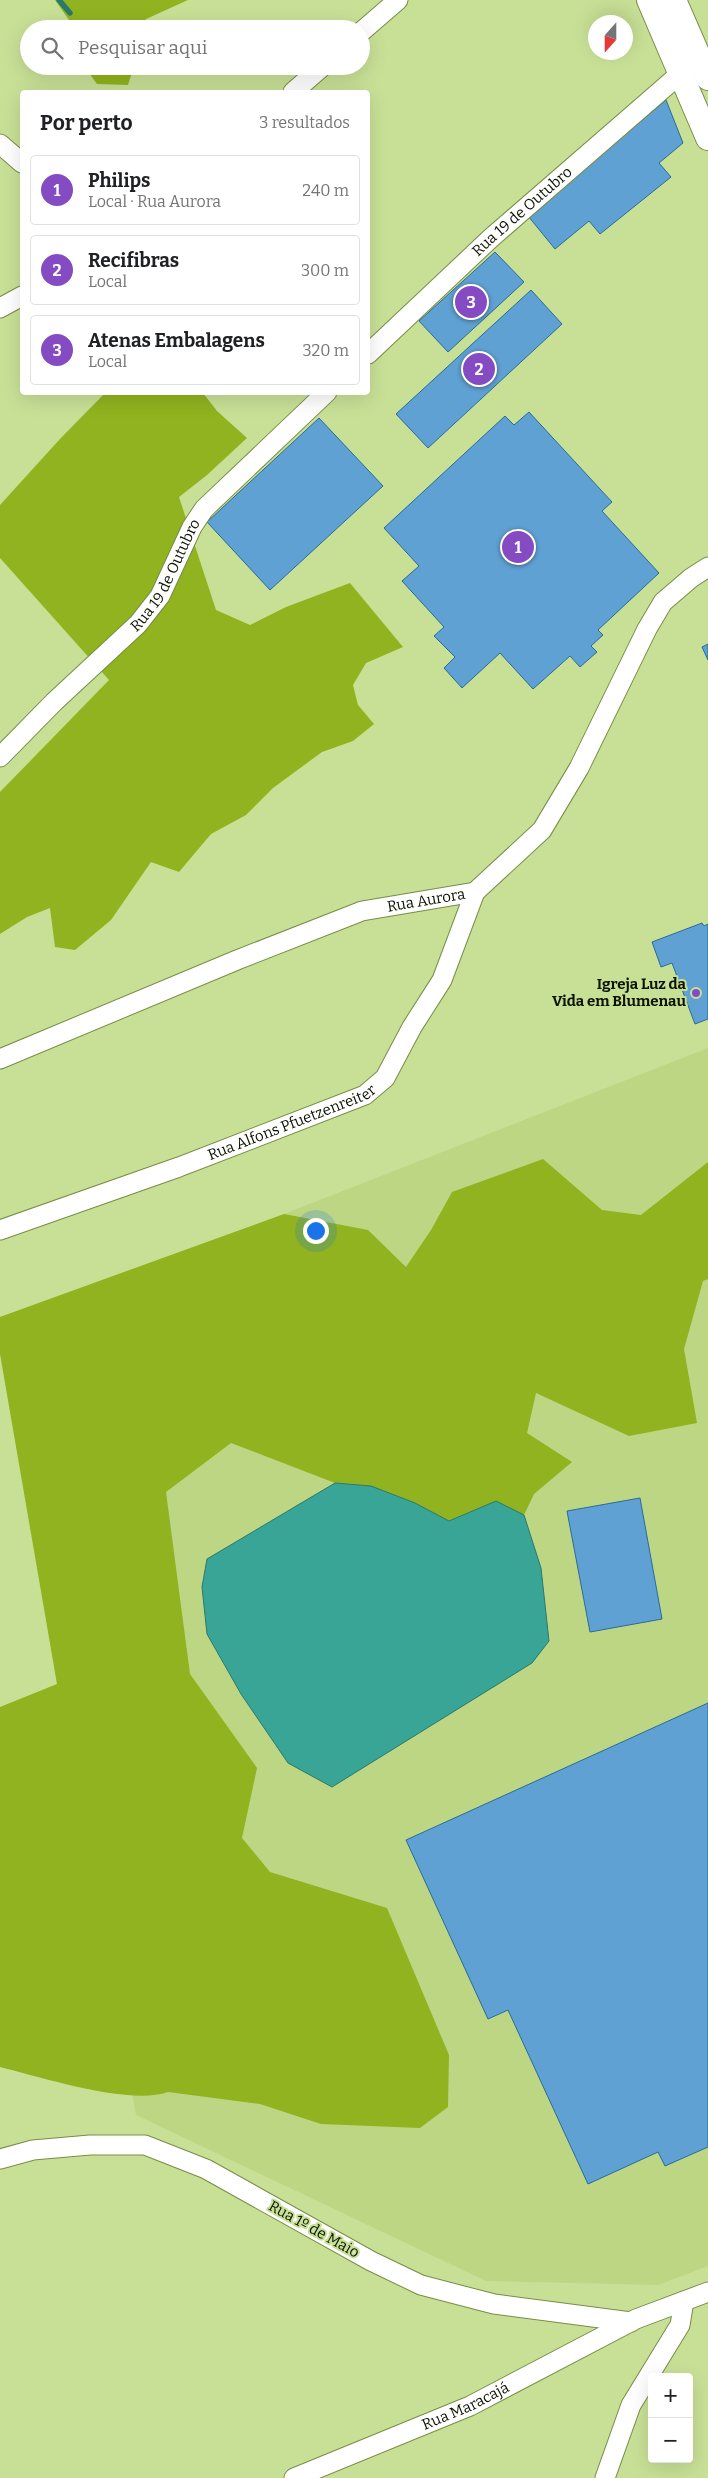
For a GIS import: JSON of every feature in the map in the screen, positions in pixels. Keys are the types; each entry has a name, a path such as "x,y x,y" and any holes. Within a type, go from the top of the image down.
{"main road":[{"path":"649,0 708,138"},
{"path":"674,0 708,78"}],"street":[{"path":"370,24 398,0"},
{"name":"Rua 19 de Outubro","path":"370,352 491,238 680,74"},
{"path":"296,90 313,75"},
{"path":"0,144 20,161"},
{"path":"0,308 20,297"},
{"name":"Rua 19 de Outubro","path":"0,757 54,702 138,624 160,596 192,527 204,509 324,395"},
{"name":"Rua Aurora","path":"0,1059 238,960 362,911 475,892 542,830 579,768 662,602 691,578 708,567"},
{"name":"Rua Alfons Pfuetzenreiter","path":"0,1230 179,1167 365,1095 386,1078 412,1027 442,980 475,892"},
{"name":"Rua 1º de Maio","path":"0,2158 33,2150 90,2145 145,2145 206,2169 371,2261 421,2285 494,2304 632,2322"},
{"name":"Rua Maracajá","path":"294,2478 470,2406 632,2322 708,2292"},
{"path":"605,2478 631,2405 680,2325 684,2301"}],"shaded area":[{"path":"55,0 188,0 146,20 69,20"},
{"path":"90,75 131,75 128,85 97,84"},
{"path":"103,395 205,395 217,411 247,438 207,475 179,497 216,610 250,625 286,607 350,583 403,647 366,663 353,685 358,705 374,724 353,741 322,752 273,788 246,815 211,834 179,872 151,862 111,920 75,950 55,947 50,908 27,917 0,934 0,792 109,680 0,558 0,505"},
{"path":"708,1048 708,2266 658,2285 486,2281 136,2115 57,1684 0,1317 284,1214"},
{"path":"543,1159 602,1210 641,1215 708,1162 708,1279 703,1281 684,1349 697,1423 629,1436 536,1393 527,1433 572,1462 534,1494 524,1515 489,1504 449,1521 415,1503 371,1486 335,1483 231,1443 166,1492 190,1674 257,1768 242,1838 270,1872 387,1908 449,2055 448,2107 420,2128 321,2124 260,2104 168,2092 152,2095 109,2093 0,2067 0,1707 57,1684 0,1354 0,1317 284,1214 368,1230 406,1267 431,1230 452,1192"}],"water":[{"path":"335,1483 371,1486 415,1503 449,1521 496,1501 524,1515 541,1568 549,1641 532,1663 332,1787 288,1763 241,1694 207,1634 202,1587 207,1559"}],"building":[{"path":"666,100 683,143 659,163 671,177 600,234 589,221 555,249 528,216"},
{"path":"495,252 524,282 448,352 419,321"},
{"path":"531,290 562,324 428,448 396,414"},
{"path":"529,412 612,502 602,511 659,573 598,630 603,635 591,646 597,652 580,667 570,656 533,689 500,653 462,688 444,668 455,657 434,636 444,627 402,581 419,566 384,528 505,416 514,425"},
{"path":"319,418 383,486 270,590 207,522"},
{"path":"708,644 708,660 702,647"},
{"name":"Igreja Luz da Vida em Blumenau","path":"702,923 704,926 708,924 708,1019 695,1024 672,963 661,967 652,942"},
{"path":"640,1498 662,1619 590,1632 567,1511"},
{"path":"708,1703 708,2147 665,2166 658,2152 588,2184 508,2010 488,2019 406,1840"}],"waterway":[{"path":"59,0 70,13"}],"place":[{"name":"Atenas Embalagens","path":"471,302"},
{"name":"Recifibras","path":"479,369"},
{"name":"Philips","path":"518,547"},
{"name":"Igreja Luz da Vida em Blumenau","path":"696,993"}]}
